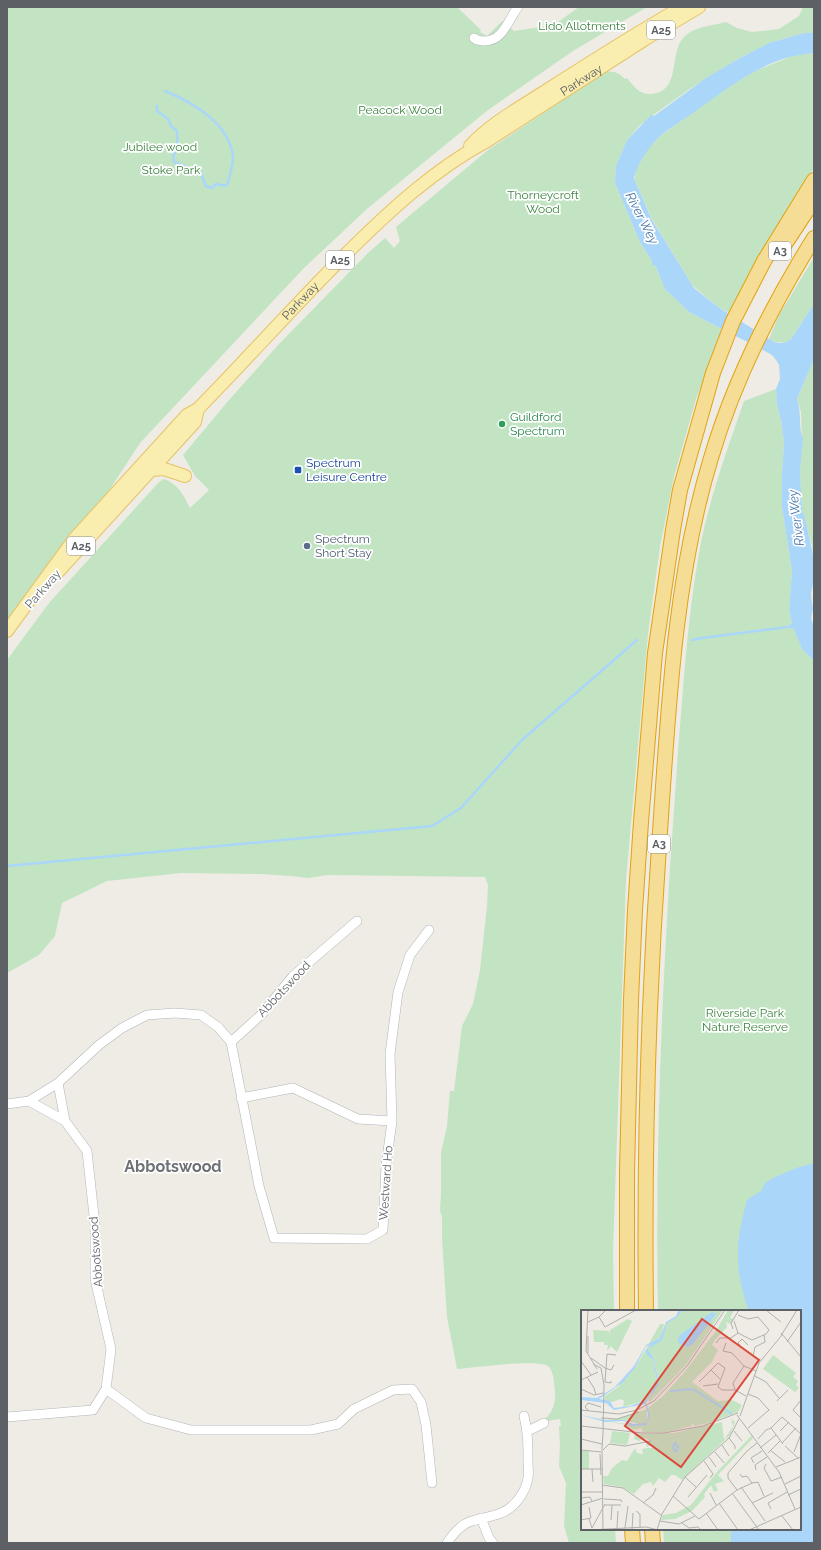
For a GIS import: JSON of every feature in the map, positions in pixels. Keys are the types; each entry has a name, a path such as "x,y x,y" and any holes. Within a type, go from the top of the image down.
{"highway":[{"path":"747,302 764,261 814,180"},
{"name":"A3","path":"627,1310 626,1173 631,1000 641,822 655,653 674,524 682,484 713,374 747,302 814,200"},
{"name":"A3","path":"646,1310 647,1116 651,992 657,872 669,703 681,599 696,516 710,458 736,386 770,314 794,269 814,238"},
{"path":"632,1530 633,1543"},
{"path":"652,1530 653,1543"}],"main road":[{"name":"Parkway","path":"10,627 75,538 187,414 198,409 309,290 367,232 399,204 464,153 481,134 527,102 607,51 682,7"},
{"name":"Parkway","path":"464,153 487,141 647,38 699,7"},
{"name":"Parkway","path":"10,627 195,422 198,409"},
{"path":"151,470 164,469 185,476"}],"street":[{"path":"474,38 477,40 489,41 500,36 518,7"},
{"name":"Abbotswood","path":"231,1042 262,1014 293,976 357,921"},
{"name":"Westward Ho","path":"242,1098 259,1186 274,1238 367,1239 383,1230 386,1166 392,1121 390,1054 398,992 410,955 429,930"},
{"path":"7,1104 29,1101 58,1083 99,1045 122,1028 147,1015 175,1013 201,1015 218,1027 231,1042 242,1098 293,1088 358,1119 392,1121"},
{"name":"Abbotswood","path":"7,1417 93,1410 106,1389 111,1349 95,1279 95,1225 87,1151 65,1120 58,1083"},
{"name":"Abbotswood","path":"29,1101 65,1120"},
{"path":"106,1389 146,1418 191,1430 311,1430 338,1424 354,1409 392,1390 412,1389 421,1402 426,1425 432,1483"},
{"path":"448,1543 455,1532 467,1522 502,1512 514,1504 524,1491 529,1477 528,1431 524,1416"},
{"path":"528,1431 544,1423"},
{"path":"481,1518 489,1538 493,1543"}],"green space":[{"name":"Stoke Park","path":"7,7 457,7 481,30 480,32 487,36 502,21 514,31 554,25 579,7 647,7 573,51 488,110 368,208 304,268 140,443 97,509 7,624"},
{"name":"Thorneycroft Wood","path":"803,7 814,7 814,33 804,33 769,43 738,59 691,88 639,126 627,140 616,166 615,183 640,242 652,261 652,266 654,265 656,267 665,289 689,312 724,330 696,399 674,477 660,547 648,634 626,880 613,1251 614,1310 581,1310 581,1530 615,1530 616,1543 569,1543 564,1526 566,1483 559,1466 560,1419 547,1421 545,1419 552,1410 555,1399 554,1378 551,1369 544,1364 521,1363 457,1369 447,1317 442,1217 440,1211 441,1153 447,1126 450,1091 454,1091 462,1026 473,1004 480,970 487,906 488,885 485,877 327,875 308,878 260,874 181,873 107,881 62,903 55,936 39,955 7,973 7,660 49,603 159,482 164,479 177,487 190,508 209,490 195,476 183,455 279,344 369,252 385,238 394,248 400,241 396,227 488,150 605,72 614,72 625,79 627,78 641,92 652,94 661,91 667,86 671,79 679,45 683,38 692,31 726,22 737,28 752,32 779,29 799,16"},
{"path":"814,53 814,168 764,249 731,314 718,307 692,285 651,217 635,180 635,174 647,150 660,136 745,75 797,54"},
{"path":"814,257 814,304 787,343 774,342 769,339 778,317"},
{"path":"814,359 814,571 812,546 802,509 800,471 802,442 801,412 797,399"},
{"name":"Riverside Park Nature Reserve","path":"776,389 777,405 781,420 784,443 782,507 792,571 789,610 792,623 787,626 787,628 793,628 802,649 814,661 814,1543 664,1543 663,1530 801,1530 801,1310 658,1310 657,1200 664,979 670,868 685,662 697,562 701,542 720,471 744,401"}],"water":[{"name":"River Wey","path":"804,33 814,33 814,53 796,55 780,60 733,84 660,136 644,155 634,178 651,218 694,288 718,307 774,342 782,343 791,339 814,304 814,359 797,399 803,439 800,471 802,509 814,560 814,579 811,594 813,609 811,618 814,627 814,661 802,649 793,628 786,627 792,623 789,610 792,571 782,507 784,443 781,420 777,405 776,389 780,379 779,365 772,355 689,312 665,289 656,267 654,265 652,266 652,261 640,242 615,183 616,166 627,140 651,115 654,116 706,78 738,59 769,43"},
{"path":"814,1163 814,1543 731,1543 731,1530 801,1530 801,1310 749,1310 741,1282 738,1256 740,1230 747,1200 761,1191 765,1183 796,1168"}],"waterway":[{"path":"157,106 157,111 168,119 171,126 177,131 177,148 173,156 174,162 201,173 206,186 212,188 216,184 226,186 233,158 231,146 225,135 218,125 198,108 165,91"},
{"path":"692,640 788,627"},
{"path":"7,866 432,826 461,808 522,740 637,640"}],"place":[{"name":"Guildford Spectrum","path":"502,424"},
{"name":"Spectrum Leisure Centre","path":"298,470"},
{"name":"Spectrum Short Stay","path":"307,546"}],"district":[{"name":"Abbotswood","path":"173,1166"}],"park label":[{"name":"Lido Allotments","path":"582,26"},
{"name":"Peacock Wood","path":"400,110"},
{"name":"Jubilee wood","path":"160,147"}]}
